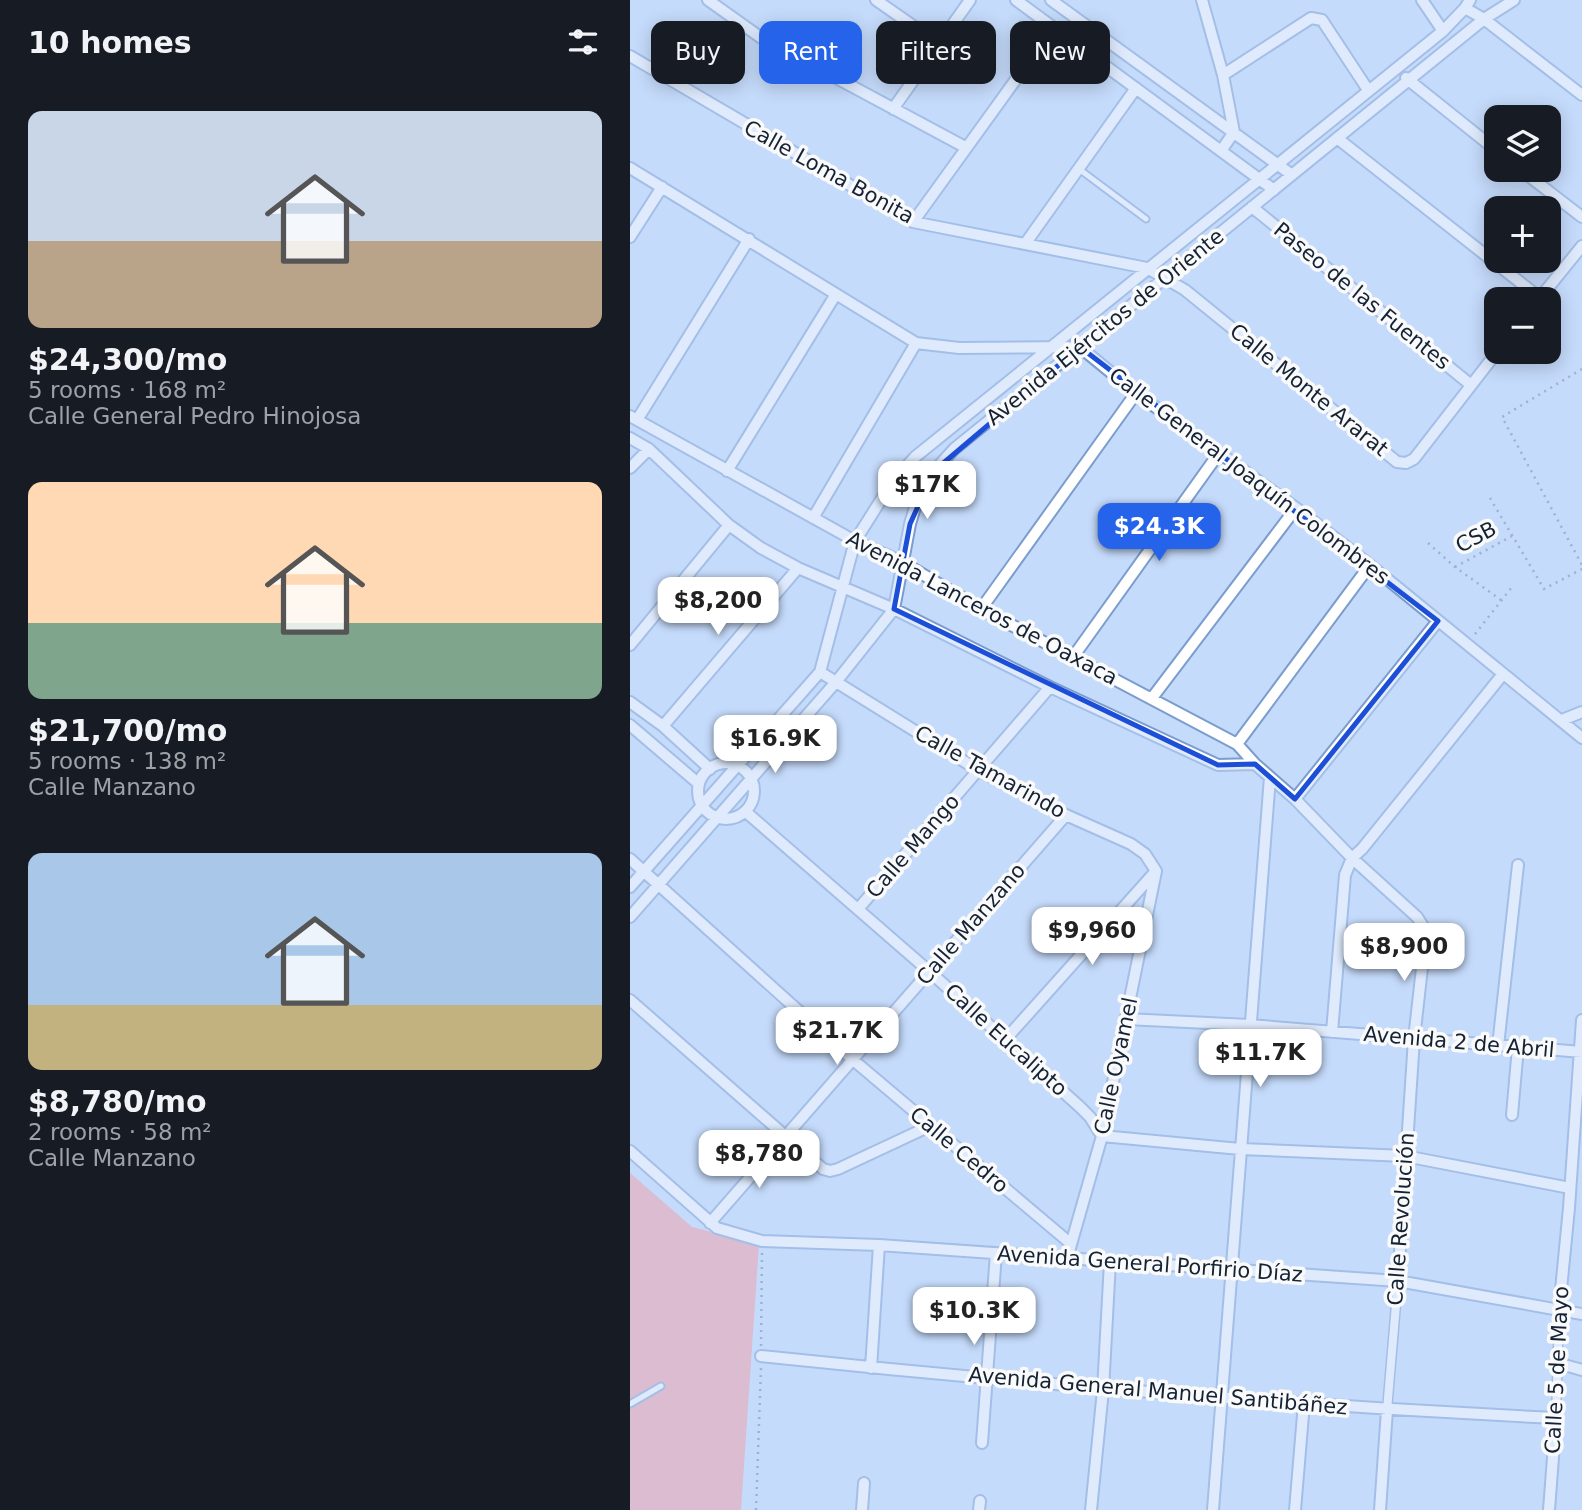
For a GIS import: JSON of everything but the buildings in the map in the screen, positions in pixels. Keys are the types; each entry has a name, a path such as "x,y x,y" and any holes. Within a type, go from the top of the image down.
{"street":[{"path":"708,0 760,37 965,147"},
{"path":"876,0 906,21"},
{"path":"955,21 970,0"},
{"path":"1016,0 1045,21"},
{"path":"1051,0 1292,176"},
{"path":"1202,0 1223,75 1234,132 1221,150"},
{"path":"1422,0 1443,31"},
{"name":"Avenida Ejércitos de Oriente","path":"630,917 836,682 894,610 902,562 918,497 934,471 954,449 1484,19 1514,0"},
{"path":"1468,4 1582,95"},
{"name":"Avenida Ejércitos de Oriente","path":"630,887 821,672 855,541 891,484 915,457 1443,31 1468,4"},
{"path":"1223,75 1311,18 1317,18 1322,20 1368,90"},
{"name":"Calle Loma Bonita","path":"630,56 912,222 1147,268 1165,277"},
{"path":"1397,68 1409,81 1484,140"},
{"path":"1110,69 1274,190"},
{"path":"894,109 911,84"},
{"path":"912,222 1011,84"},
{"path":"1025,244 1136,88"},
{"path":"1337,138 1525,287"},
{"path":"630,168 916,343 959,348 1080,347"},
{"path":"1537,182 1582,217"},
{"path":"630,237 662,187"},
{"name":"Paseo de las Fuentes","path":"1252,207 1471,385"},
{"path":"633,418 749,239"},
{"path":"1550,287 1582,246"},
{"name":"Calle Monte Ararat","path":"1165,277 1185,290 1397,462 1406,463 1414,459 1488,364"},
{"path":"727,471 836,294"},
{"path":"813,518 916,343"},
{"name":"Calle General Joaquín Colombres","path":"1080,347 1136,393 1296,508 1370,565 1562,720"},
{"path":"981,609 1136,393"},
{"name":"Avenida Lanceros de Oaxaca","path":"633,418 855,541 902,562 981,609 1237,744 1352,858 1417,917 1424,928"},
{"name":"Avenida Lanceros de Oaxaca","path":"630,438 649,449 729,525 761,548 798,568 894,610 1050,687 1218,765 1255,764"},
{"path":"630,468 649,449"},
{"path":"1073,657 1219,453"},
{"path":"1152,698 1296,508"},
{"path":"630,645 729,525"},
{"path":"1237,744 1370,565"},
{"path":"663,726 798,568"},
{"path":"1295,799 1437,621"},
{"name":"Calle Tamarindo","path":"821,672 978,770 1066,815 1131,844 1145,855 1156,872"},
{"path":"1332,1031 1345,875 1352,858 1503,674"},
{"name":"Calle Mango","path":"858,909 1050,687"},
{"path":"699,784 630,723 635,705 663,726 710,769"},
{"path":"1582,712 1562,720 1582,737"},
{"path":"723,764 737,765 751,778 754,785 753,799 746,812 729,819 717,818 702,805 699,784 710,769 723,764"},
{"path":"1213,1510 1270,777"},
{"name":"Calle Eucalipto","path":"746,812 930,972 1090,1117 1101,1136"},
{"name":"Calle Manzano","path":"714,1225 784,1136 1066,815"},
{"name":"Calle Cedro","path":"630,859 852,1059 1070,1243"},
{"path":"1498,1046 1518,865"},
{"path":"1004,1041 1156,872"},
{"name":"Calle Oyamel","path":"1069,1258 1070,1243 1101,1136 1156,872"},
{"name":"Calle Revolución","path":"1380,1510 1424,928"},
{"path":"630,1000 823,1169 830,1171 930,1125"},
{"name":"Avenida 2 de Abril","path":"1126,1019 1332,1031 1580,1052"},
{"name":"Calle 5 de Mayo","path":"1549,1510 1556,1418 1559,1310 1582,1020"},
{"path":"1512,1115 1518,1047"},
{"path":"1101,1136 1240,1149 1405,1156 1570,1188"},
{"path":"630,1151 714,1225"},
{"path":"1569,1208 1582,1212"},
{"name":"Avenida General Porfirio Díaz","path":"714,1225 762,1241 879,1245 1398,1281 1582,1314"},
{"path":"871,1368 879,1245"},
{"path":"982,1443 996,1253"},
{"path":"1091,1510 1103,1390 1110,1262"},
{"name":"Avenida General Manuel Santibáñez","path":"761,1356 1103,1390 1387,1410 1556,1418"},
{"path":"1557,1363 1582,1370"},
{"path":"1295,1510 1304,1403"},
{"path":"862,1510 864,1482"}],"lane":[{"path":"1079,169 1146,219"},
{"path":"630,1405 661,1386"}],"path":[{"path":"1490,498 1544,589 1582,567 1502,417 1582,369"},
{"name":"CSB","path":"1455,567 1512,536"},
{"path":"1428,543 1455,567 1501,600"},
{"path":"1467,645 1512,587"},
{"path":"757,1510 762,1241"}],"highlighted area":[{"path":"1080,347 1438,621 1295,799 1255,764 1218,765 894,609 910,524 934,471"}],"shaded area":[{"path":"630,1173 692,1227 759,1244 741,1510 630,1510"}]}
